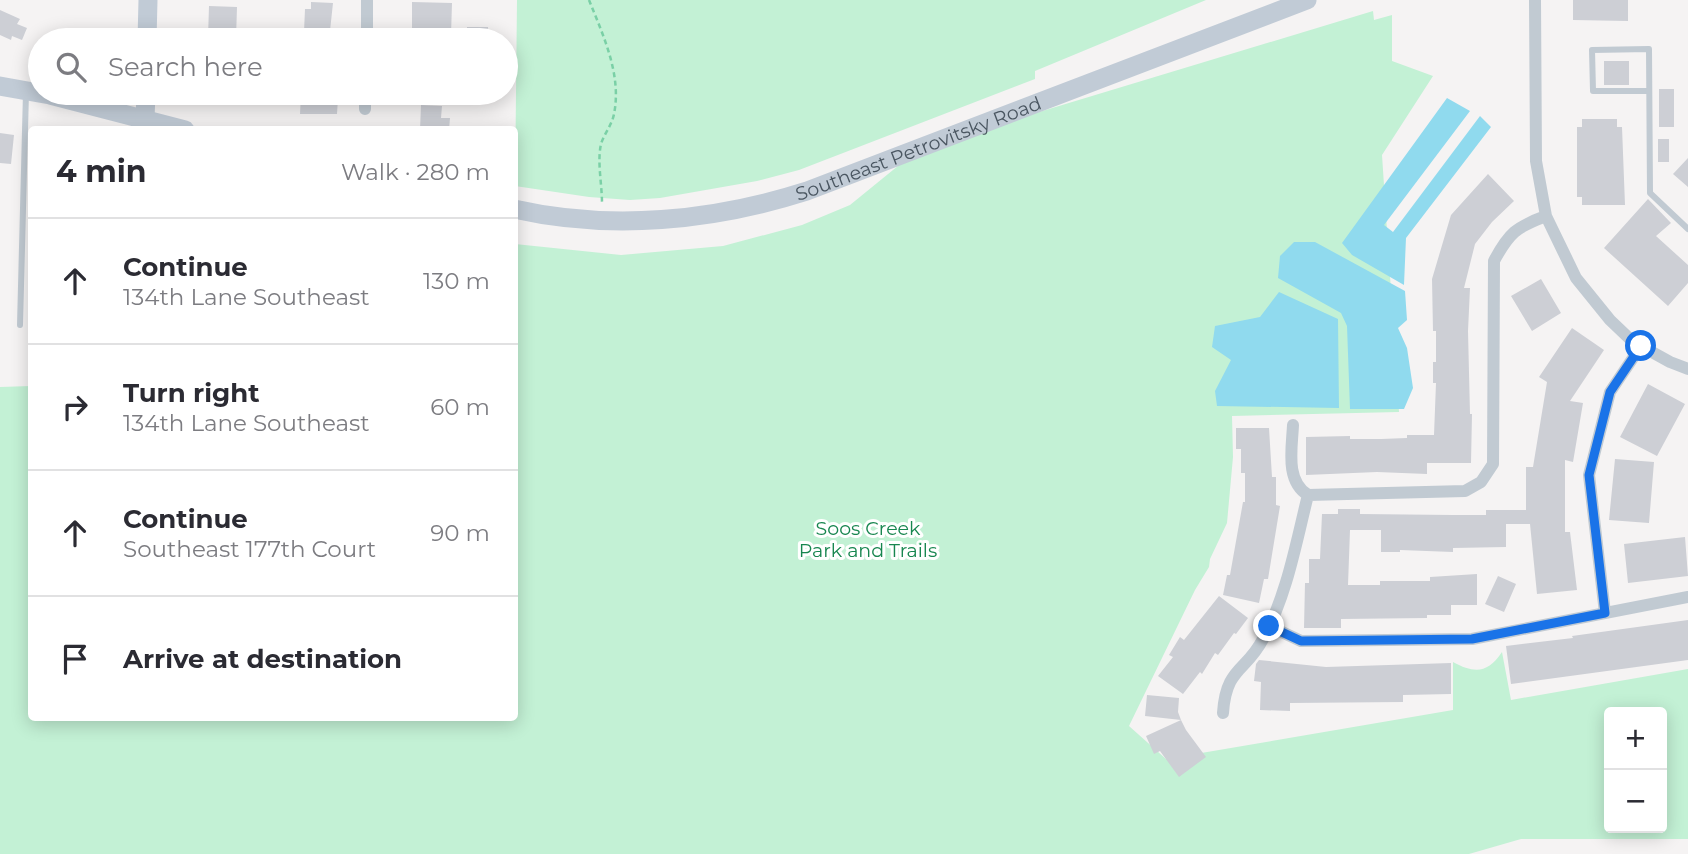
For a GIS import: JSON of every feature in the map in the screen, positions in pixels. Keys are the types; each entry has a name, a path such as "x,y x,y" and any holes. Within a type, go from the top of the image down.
{"main road":[{"path":"147,28 148,0"},
{"name":"Southeast Petrovitsky Road","path":"518,210 549,217 601,221 690,217 759,206 795,195 1307,0"},
{"path":"0,86 26,90"},
{"path":"78,105 145,124 146,105"}],"street":[{"path":"366,28 367,0"},
{"path":"1535,0 1536,161 1546,216 1576,278 1611,320 1632,341 1688,369"},
{"path":"1293,425 1293,472 1296,483 1308,495 1465,491 1481,482 1493,464 1494,261 1506,239 1520,225 1546,216"},
{"path":"1605,613 1589,475 1610,392 1641,346"},
{"path":"1223,713 1229,680 1262,642 1280,599 1308,495"},
{"path":"1269,626 1301,641 1472,639 1688,597"}],"lane":[{"path":"1649,90 1593,91 1592,50 1648,49 1649,90 1650,193 1688,229"},
{"path":"20,325 26,90"}],"path":[{"path":"589,0 610,55 615,97 614,115 601,144 601,221"}],"green space":[{"path":"517,0 1206,0 1035,71 1035,79 799,170 757,181 660,198 630,200 518,186"},
{"name":"Soos Creek Park and Trails","path":"1373,11 1374,20 1392,15 1392,61 1433,76 1382,155 1399,412 1232,416 1233,457 1227,523 1210,559 1209,567 1195,590 1129,726 1166,759 1453,710 1453,662 1474,670 1486,668 1502,652 1511,700 1688,669 1688,839 1521,839 1469,854 0,854 0,387 28,386 28,721 518,721 518,244 621,255 723,246 802,225 850,205 920,148"}],"water":[{"path":"1447,98 1470,111 1384,225 1393,232 1480,116 1491,127 1406,238 1404,285 1352,255 1342,243"},
{"path":"1294,242 1315,242 1405,291 1407,320 1398,328 1407,348 1413,388 1404,409 1350,409 1347,326 1341,313 1278,278 1280,256"},
{"path":"1279,292 1338,319 1339,408 1217,406 1215,391 1231,360 1212,347 1215,326 1260,317"}],"building":[{"path":"1573,0 1628,0 1628,21 1573,20"},
{"path":"311,2 333,3 330,28 304,28 305,9 311,9"},
{"path":"412,2 452,3 451,28 412,28"},
{"path":"209,6 237,7 236,28 208,28"},
{"path":"0,10 20,19 17,24 27,28 22,40 12,36 11,40 0,35"},
{"path":"1604,61 1629,61 1629,85 1604,85"},
{"path":"1659,89 1674,89 1674,127 1659,127"},
{"path":"300,105 338,105 337,114 300,114"},
{"path":"421,105 442,106 441,118 450,118 449,126 420,126"},
{"path":"1582,119 1617,119 1617,127 1622,127 1625,205 1582,205 1582,197 1577,197 1577,127 1582,127"},
{"path":"0,133 14,135 11,164 0,163"},
{"path":"1658,139 1669,139 1669,162 1658,162"},
{"path":"1688,158 1688,187 1673,174"},
{"path":"1488,174 1514,201 1492,222 1475,244 1464,288 1470,288 1468,331 1472,414 1471,463 1427,463 1427,474 1377,472 1306,475 1306,437 1350,436 1350,439 1381,439 1434,435 1436,383 1433,383 1433,362 1436,362 1436,331 1433,331 1432,279 1451,215"},
{"path":"1648,199 1671,223 1656,236 1688,265 1688,283 1668,306 1604,248"},
{"path":"1541,279 1561,313 1532,331 1511,296"},
{"path":"1572,328 1604,350 1570,401 1583,403 1573,462 1565,460 1565,532 1570,532 1577,590 1537,594 1530,524 1506,524 1506,547 1453,548 1453,552 1381,552 1381,530 1350,530 1348,585 1380,585 1380,581 1430,581 1430,577 1477,574 1477,605 1451,605 1451,615 1427,615 1427,618 1341,619 1341,628 1304,628 1305,583 1309,583 1309,559 1320,559 1322,514 1338,514 1338,509 1360,509 1360,514 1453,515 1486,515 1486,510 1526,510 1526,467 1533,467 1547,382 1539,377"},
{"path":"1648,384 1685,404 1657,456 1620,437"},
{"path":"1236,428 1269,428 1272,477 1276,477 1276,505 1280,506 1268,579 1264,579 1259,603 1223,595 1227,575 1230,575 1245,502 1245,473 1241,473 1241,449 1236,449"},
{"path":"1615,459 1654,462 1649,523 1609,520"},
{"path":"1685,537 1688,576 1628,583 1624,544"},
{"path":"1498,576 1516,584 1504,612 1485,604"},
{"path":"1219,596 1248,618 1218,655 1215,653 1202,674 1200,672 1183,694 1158,676 1173,657 1169,655 1180,637 1184,640"},
{"path":"1688,620 1688,660 1511,684 1506,646"},
{"path":"1259,660 1326,667 1451,663 1451,694 1403,695 1403,702 1290,703 1290,711 1260,710 1261,682 1254,681"},
{"path":"1147,695 1179,698 1178,712 1181,720 1145,716"},
{"path":"1181,720 1206,757 1179,777 1160,751 1154,754 1146,736"}],"route":[{"path":"1269,626 1301,641 1472,639 1605,613 1589,475 1610,392 1641,346"}]}
